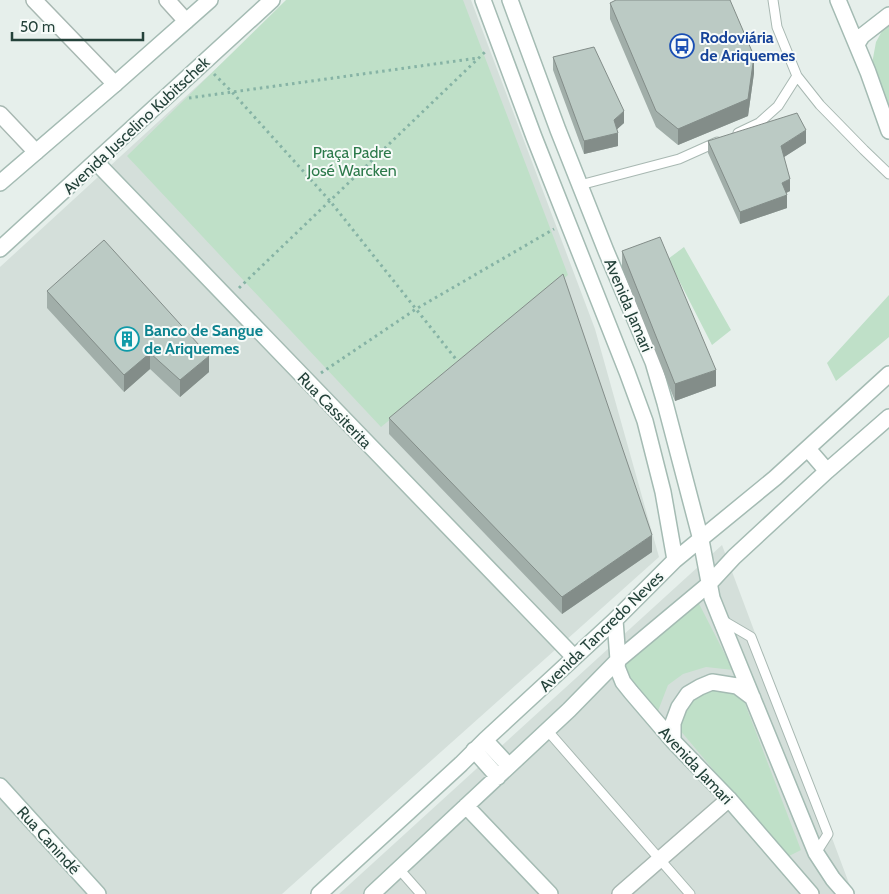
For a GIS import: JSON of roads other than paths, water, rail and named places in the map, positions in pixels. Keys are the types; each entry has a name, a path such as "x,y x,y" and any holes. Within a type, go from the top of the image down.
{"main road":[{"path":"34,0 115,84"},
{"path":"167,0 186,21"},
{"path":"0,183 210,0"},
{"name":"Avenida Jamari","path":"483,0 534,137 645,420 663,492 675,560"},
{"name":"Avenida Jamari","path":"510,0 558,130 655,368 701,540 712,598 816,853 833,879 846,894"},
{"path":"838,0 858,44 889,130"},
{"name":"Avenida Juscelino Kubitschek","path":"0,250 203,63 265,2"},
{"path":"858,44 862,36 889,16"},
{"path":"0,114 36,152"},
{"name":"Rua Cassiterita","path":"96,162 574,657"},
{"path":"630,378 655,368"},
{"name":"Avenida Tancredo Neves","path":"319,894 615,620 675,560 808,449 889,374"},
{"name":"Avenida Tancredo Neves","path":"372,894 575,704 618,660 709,584 734,557 826,471 889,417"},
{"path":"808,449 826,471"},
{"name":"Avenida Jamari","path":"615,620 618,667 623,682 672,741 729,799 811,894"},
{"path":"672,741 673,723 679,707 688,694 700,687 712,682 737,686 753,698"},
{"path":"480,745 503,772"},
{"name":"Rua Canindé","path":"0,786 98,894"},
{"path":"620,894 729,799"},
{"path":"466,806 550,894"}],"lane":[{"path":"773,0 777,26 797,76 820,105 889,174"},
{"path":"580,185 679,159 759,123 778,106 797,76"},
{"path":"720,618 751,637 828,834 816,853"},
{"path":"547,730 690,894"},
{"path":"399,869 421,894"}],"place":[{"name":"Rodoviária de Ariquemes","path":"682,46"},
{"name":"Banco de Sangue de Ariquemes","path":"127,339"}],"park label":[{"name":"Praça Padre José Warcken","path":"352,161"}]}
